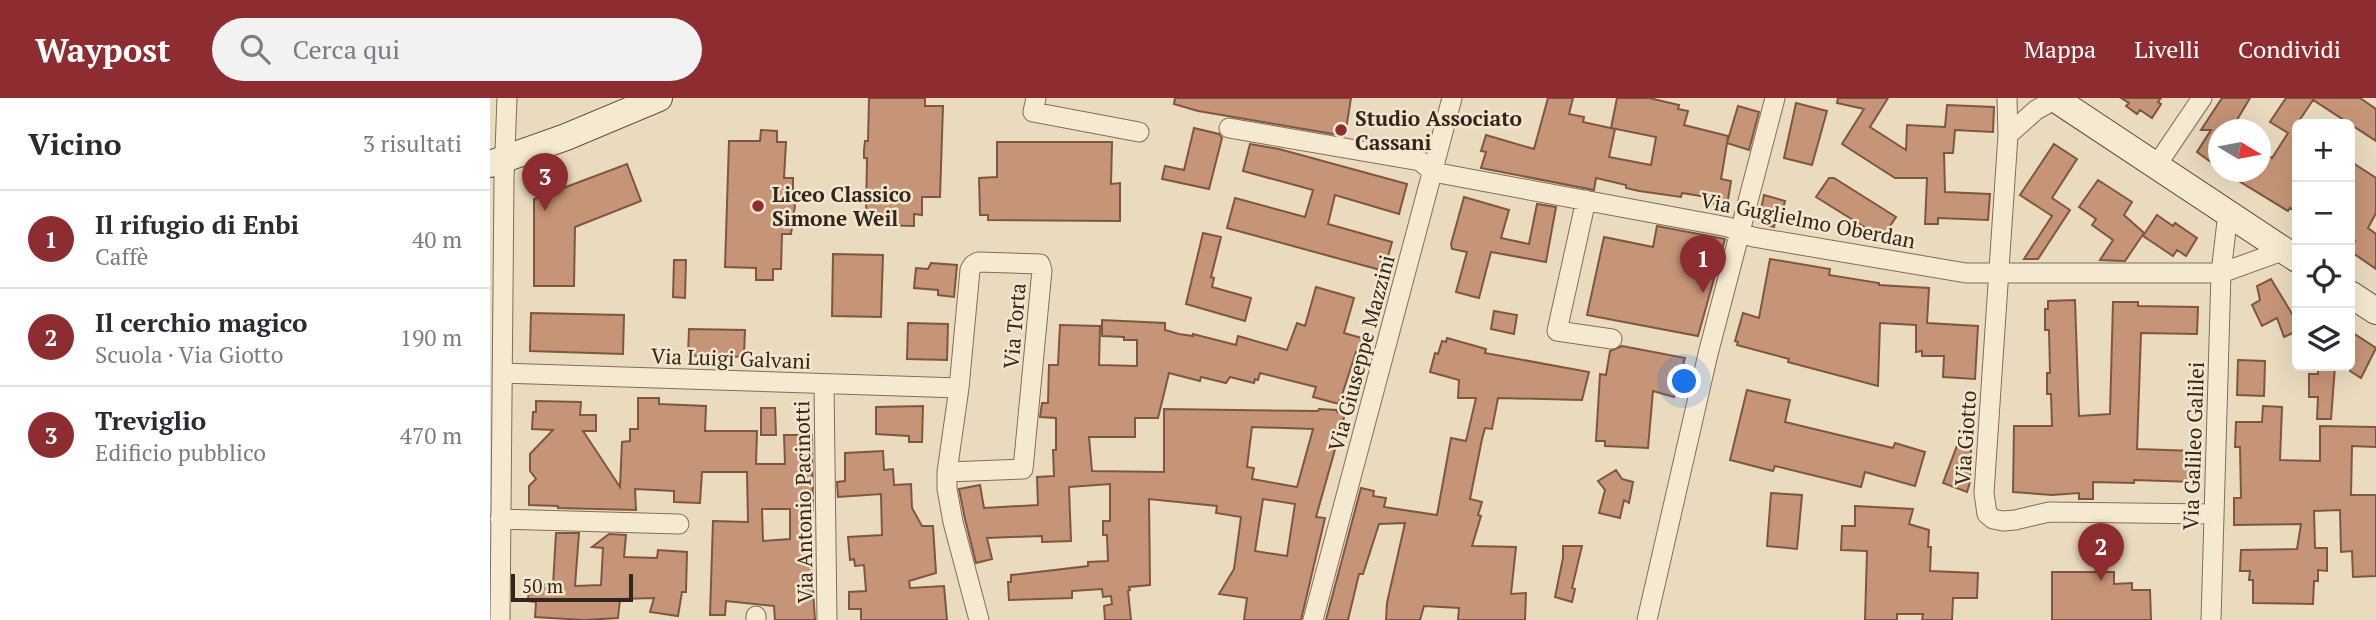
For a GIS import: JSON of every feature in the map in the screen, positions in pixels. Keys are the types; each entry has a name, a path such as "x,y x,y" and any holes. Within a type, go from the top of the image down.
{"main road":[{"path":"498,161 566,137 659,98"},
{"path":"2055,99 2291,255"},
{"path":"2355,297 2376,311"}],"street":[{"path":"500,620 502,373 498,161 507,98"},
{"path":"1035,98 1033,112 1139,132"},
{"name":"Via Giuseppe Mazzini","path":"1313,620 1452,98"},
{"path":"1647,620 1708,354 1775,98"},
{"name":"Via Giotto","path":"2007,98 2008,135 1984,505 1987,514 1993,519 2003,521 2049,512 2214,514"},
{"path":"2156,166 2202,98"},
{"path":"2008,135 2036,110 2055,99"},
{"name":"Via Guglielmo Oberdan","path":"1229,128 1420,162 1433,172 1728,227 1753,237 1966,273 2221,274"},
{"path":"1586,200 1557,331 1612,339"},
{"name":"Via Galileo Galilei","path":"2211,620 2221,274 2228,213"},
{"path":"2254,261 2255,232"},
{"path":"2221,274 2254,261 2291,255"},
{"name":"Via Torta","path":"947,472 1023,469 1042,270 1040,264 985,262 973,265 970,270 959,388 947,472 947,489 979,620"},
{"name":"Via Luigi Galvani","path":"502,373 959,388"},
{"name":"Via Antonio Pacinotti","path":"824,384 827,620"},
{"path":"500,519 679,524"}],"building":[{"path":"869,98 925,98 925,106 943,106 940,197 922,197 922,215 914,214 914,226 873,225 873,213 866,213 867,158 864,158 864,150 865,141 868,141"},
{"path":"1175,98 1351,98 1345,136 1198,111 1174,104"},
{"path":"1548,98 1573,98 1569,114 1584,117 1583,122 1615,129 1609,157 1651,165 1656,137 1611,128 1617,98 1649,98 1679,105 1678,109 1688,111 1684,125 1728,136 1721,179 1731,181 1727,206 1706,202 1707,197 1682,193 1681,197 1639,191 1596,178 1594,190 1481,168 1486,152 1481,151 1486,135 1534,149"},
{"path":"1838,98 1888,98 1870,127 1906,150 1907,125 1945,127 1947,105 1994,107 1993,132 1955,130 1953,153 1944,153 1945,192 1990,194 1988,220 1938,218 1938,224 1925,224 1927,178 1895,178 1842,144 1864,109 1837,103"},
{"path":"2121,98 2161,98 2158,102 2161,104 2152,118 2140,110 2137,114 2126,106 2129,103"},
{"path":"2222,98 2250,98 2238,119 2208,119"},
{"path":"2286,98 2360,98 2376,109 2376,141 2355,127 2355,119 2342,119 2313,100 2300,119 2292,119 2292,209 2288,211 2240,182 2271,182 2271,157 2288,133 2271,120"},
{"path":"1796,103 1827,111 1812,165 1784,158"},
{"path":"1738,106 1759,112 1749,150 1727,143"},
{"path":"2208,119 2208,130 2201,130"},
{"path":"1194,128 1219,134 1222,138 1209,189 1162,179 1165,166 1184,170"},
{"path":"761,130 777,131 777,142 786,142 784,178 793,178 793,198 796,198 791,234 782,234 781,269 773,269 773,280 756,280 756,268 725,267 729,141 760,141"},
{"path":"2208,135 2208,160 2197,152"},
{"path":"997,142 1112,142 1111,184 1120,183 1120,221 988,220 988,215 980,215 979,178 997,177"},
{"path":"1250,144 1279,149 1407,184 1399,214 1335,195 1328,224 1392,242 1384,271 1227,228 1235,198 1305,217 1313,190 1243,171"},
{"path":"2054,144 2077,159 2052,198 2070,210 2038,259 2024,259 2052,216 2020,195"},
{"path":"627,164 641,201 575,227 574,286 534,286 534,199"},
{"path":"2355,164 2376,178 2376,213 2368,228 2376,234 2376,269 2355,254"},
{"path":"1829,178 1834,178 1896,217 1882,238 1816,197"},
{"path":"2098,180 2132,202 2124,215 2144,233 2125,261 2100,260 2113,240 2092,225 2096,219 2079,207"},
{"path":"1764,195 1785,201 1782,214 1778,213 1774,227 1760,223 1764,210 1761,209"},
{"path":"1464,197 1509,210 1501,238 1529,244 1537,204 1556,207 1546,262 1491,252 1479,298 1456,292 1467,252 1452,249 1451,244"},
{"path":"2157,215 2197,238 2186,256 2177,250 2173,256 2143,236"},
{"path":"1657,226 1725,239 1698,336 1587,315 1604,237 1653,247"},
{"path":"1203,233 1221,237 1211,277 1214,278 1212,287 1251,298 1245,321 1186,304"},
{"path":"833,254 883,255 881,317 832,316"},
{"path":"1770,259 1830,269 1829,275 1879,285 1929,288 1927,323 1978,326 1975,379 1943,377 1944,356 1922,356 1922,351 1916,352 1916,325 1880,323 1878,386 1737,345 1738,342 1735,341 1743,313 1759,318"},
{"path":"674,260 686,260 685,298 673,297"},
{"path":"931,263 957,265 954,297 938,295 938,290 914,288 916,268 928,269"},
{"path":"2271,279 2292,314 2292,333 2284,337 2277,318 2262,326 2252,305 2260,300 2257,286"},
{"path":"1316,287 1354,298 1344,333 1365,339 1361,354 1356,352 1339,404 1313,397 1316,387 1260,373 1254,383 1230,377 1226,383 1201,377 1200,381 1169,373 1158,418 1135,418 1135,437 1089,437 1092,471 1164,472 1164,409 1319,409 1337,410 1345,414 1316,517 1325,518 1301,620 1244,620 1247,598 1219,594 1234,569 1241,517 1216,513 1217,506 1149,499 1150,585 1129,587 1131,620 1105,620 1104,606 1112,604 1111,596 1103,597 1102,589 1072,591 1072,598 1009,600 1008,582 1011,582 1011,575 1108,561 1107,535 1103,535 1103,521 1110,521 1110,484 1069,487 1071,541 1042,542 1042,536 987,538 992,559 976,563 959,489 980,485 984,508 1038,505 1037,477 1054,476 1056,418 1040,417 1042,403 1048,403 1049,365 1058,365 1060,325 1100,326 1099,365 1137,366 1137,340 1102,336 1102,320 1165,323 1165,330 1179,334 1193,334 1236,345 1238,336 1287,350 1297,323 1305,326","holes":["1252,427 1313,429 1297,487 1252,479 1254,468 1247,467","1263,499 1295,504 1287,556 1255,551"]},
{"path":"2075,300 2079,416 2110,414 2113,302 2138,302 2138,306 2198,307 2197,334 2141,333 2137,449 2195,451 2194,482 2093,482 2093,499 2079,499 2079,493 2052,495 2013,492 2014,426 2052,426 2051,394 2047,394 2047,373 2050,373 2049,330 2045,330 2045,309 2048,309 2048,301"},
{"path":"1494,311 1517,315 1514,334 1491,329"},
{"path":"531,313 624,315 623,354 530,351"},
{"path":"908,323 948,324 947,360 907,359"},
{"path":"689,329 745,330 744,356 720,358 688,355"},
{"path":"2355,334 2376,348 2361,378 2350,371 2355,371"},
{"path":"1447,338 1486,349 1485,353 1589,372 1582,400 1498,398 1492,429 1485,428 1482,439 1470,499 1482,502 1478,515 1481,516 1472,546 1516,547 1511,594 1526,593 1525,620 1458,620 1459,608 1424,606 1420,620 1386,620 1387,603 1405,523 1379,524 1363,574 1359,574 1348,620 1326,620 1361,488 1374,491 1373,496 1386,498 1384,507 1437,515 1451,438 1466,441 1476,398 1458,398 1459,380 1430,372 1435,353 1438,354 1442,341 1446,342"},
{"path":"1622,346 1685,358 1674,397 1653,391 1648,448 1605,446 1605,441 1596,441 1600,374 1606,375 1610,351"},
{"path":"2238,360 2265,361 2264,396 2237,395"},
{"path":"2318,371 2335,371 2331,419 2317,419 2318,397 2309,397 2309,374 2318,374"},
{"path":"1747,390 1790,400 1785,422 1893,448 1895,443 1925,452 1915,486 1865,472 1861,487 1775,466 1773,471 1730,460"},
{"path":"638,398 659,398 659,404 706,406 705,431 757,431 756,464 785,464 784,435 812,435 813,510 810,509 810,546 815,620 775,620 774,606 726,601 725,615 710,615 713,521 748,522 747,472 702,472 700,503 674,502 674,491 635,489 636,510 529,505 529,486 536,479 530,471 530,454 553,430 532,429 536,401 581,402 580,415 596,415 596,431 583,431 620,487 622,442 630,441 630,429 638,429","holes":["762,509 790,509 790,539 763,541"]},
{"path":"923,406 922,442 909,442 909,436 876,434 876,407"},
{"path":"2263,406 2282,407 2280,460 2320,461 2320,426 2376,427 2376,447 2352,446 2351,495 2376,495 2376,576 2353,577 2352,551 2341,552 2340,510 2314,511 2315,548 2327,548 2327,571 2318,570 2318,581 2314,581 2313,604 2253,603 2253,580 2249,580 2250,571 2240,571 2241,550 2297,549 2301,524 2234,525 2234,498 2241,498 2240,447 2235,447 2236,422 2262,422"},
{"path":"761,408 775,408 776,435 761,435"},
{"path":"1958,443 1971,447 1970,482 1967,492 1943,483"},
{"path":"883,451 884,470 893,469 894,485 911,484 912,508 922,526 933,526 936,573 909,581 910,588 944,586 947,620 861,620 861,609 849,609 849,592 866,591 864,565 855,566 854,559 850,560 848,537 882,535 881,494 838,497 837,482 845,481 845,453"},
{"path":"1616,470 1622,479 1633,482 1629,503 1624,500 1620,518 1599,513 1605,490 1598,481"},
{"path":"1771,493 1802,495 1797,549 1767,546"},
{"path":"1855,506 1913,509 1909,524 1929,530 1930,571 1978,573 1977,598 1953,598 1952,620 1922,620 1923,614 1897,614 1897,620 1865,620 1867,551 1841,550 1842,526 1855,526"},
{"path":"556,533 579,533 575,586 601,585 603,548 592,547 609,534 626,535 624,557 657,558 658,550 687,552 686,592 682,592 678,616 650,612 654,598 620,599 618,618 584,620 535,617 536,602 528,601 529,584 553,585"},
{"path":"1563,546 1582,546 1572,588 1575,589 1572,602 1555,597"},
{"path":"2052,572 2114,572 2114,584 2132,583 2132,590 2150,590 2151,620 2052,620"}],"place":[{"name":"Studio Associato Cassani","path":"1341,130"},
{"name":"Liceo Classico Simone Weil","path":"758,206"},
{"name":"Treviglio","path":"545,211"},
{"name":"Il rifugio di Enbi","path":"1703,293"},
{"name":"Il cerchio magico","path":"2101,581"}]}
